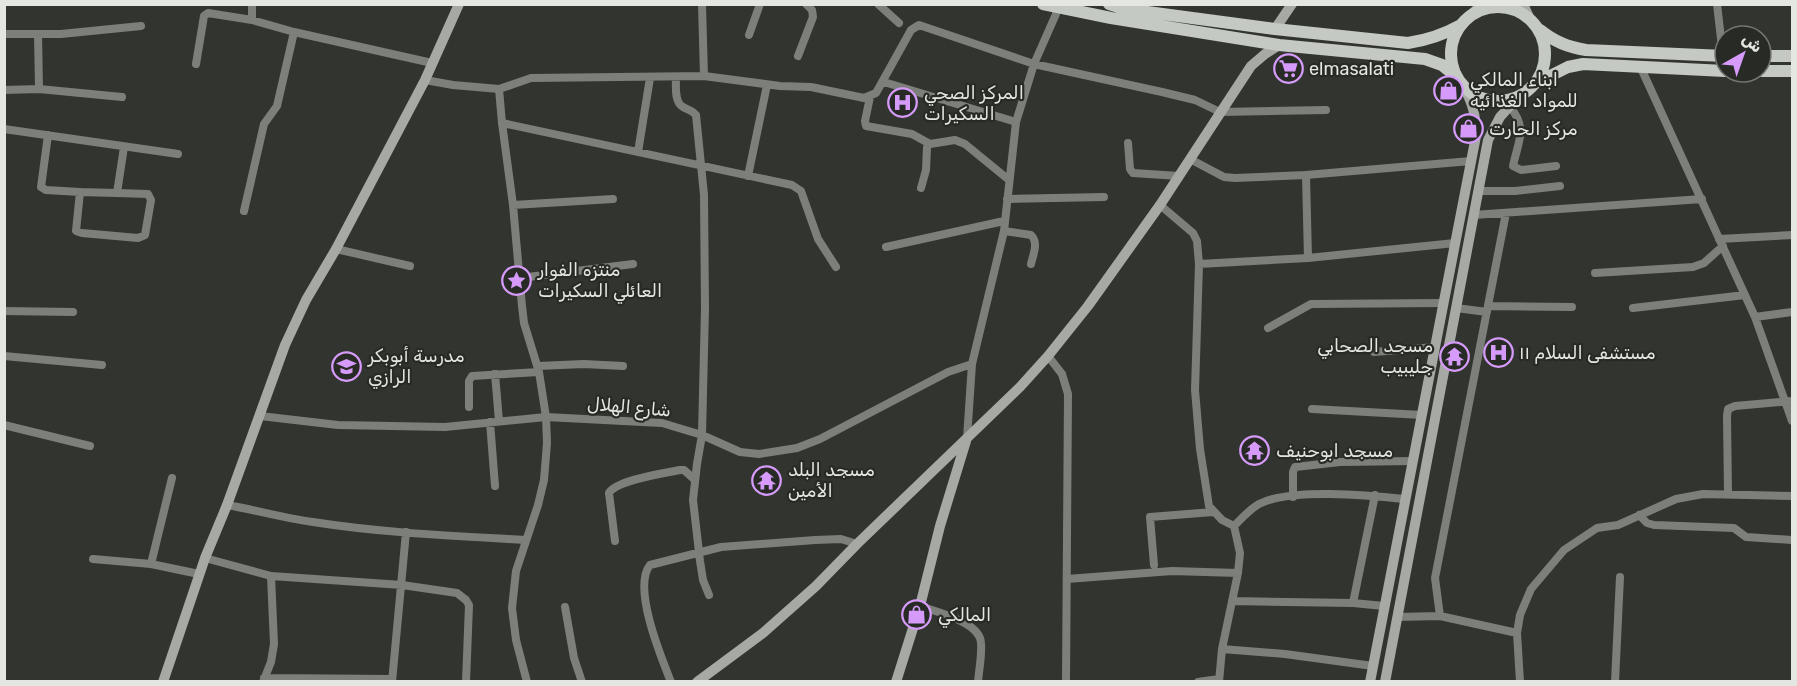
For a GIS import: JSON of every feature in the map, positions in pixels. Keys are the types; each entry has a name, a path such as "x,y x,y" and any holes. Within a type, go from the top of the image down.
{"main road":[{"path":"163,681 205,558 227,505 285,345 306,300 336,249 425,80 459,4"},
{"path":"1109,4 1125,9 1275,29 1408,43 1442,36 1461,25 1477,9 1502,7 1521,13 1553,40 1568,47 1586,50 1713,56"},
{"path":"1275,29 1292,4"},
{"path":"1523,4 1543,38 1545,50 1541,73 1535,84"},
{"path":"1056,7 1279,45 1425,59 1442,66 1483,99 1513,101"},
{"path":"1370,681 1476,136 1473,102 1460,81 1451,56 1452,45 1461,25"},
{"path":"1246,39 1253,52 1251,66"},
{"path":"697,681 710,678 816,586 1020,387 1088,306 1160,205 1251,66 1279,45"},
{"path":"1773,56 1792,56"},
{"path":"1385,681 1488,140 1494,127 1513,101 1535,84 1552,74 1583,64 1713,70"},
{"path":"1773,71 1792,71"},
{"path":"896,681 920,606 940,526 967,438"}],"street":[{"path":"702,4 704,76"},
{"path":"749,35 760,4"},
{"path":"798,56 813,17 812,10 806,4"},
{"path":"878,4 899,23"},
{"path":"1717,4 1720,24"},
{"path":"250,6 252,20"},
{"path":"967,438 972,364 1004,231 1016,122 1034,64 1056,7"},
{"path":"196,64 206,13 252,20 294,32 432,63"},
{"path":"425,80 499,89 531,78 704,76 767,85 811,87 864,98 876,93 911,30 919,25 1034,64 1195,100 1220,112 1326,110"},
{"path":"4,33 61,34 141,26"},
{"path":"244,211 264,124 277,106 294,32"},
{"path":"38,34 39,89"},
{"path":"1641,66 1755,317 1789,401 1792,421"},
{"path":"676,77 678,103 681,107 696,114 702,167 705,308 702,435 693,500 703,580 709,595"},
{"path":"638,152 650,78"},
{"path":"884,82 1016,122"},
{"path":"748,176 767,85"},
{"path":"4,90 39,89 122,97"},
{"path":"499,89 524,323 539,369 546,417 547,443 544,480 516,571 512,608 516,640 527,681"},
{"path":"870,97 866,126 912,134 930,144 959,141 1009,180"},
{"path":"1513,101 1521,126 1513,166 1521,170 1556,166"},
{"path":"501,123 797,187 801,191 818,239 836,267"},
{"path":"4,129 178,154"},
{"path":"48,135 41,187 46,190 80,192 144,192 150,197 147,230 142,237 79,233 75,228 80,192"},
{"path":"1128,143 1130,169 1133,173 1179,176"},
{"path":"921,188 926,170 926,151 930,144"},
{"path":"117,193 124,147"},
{"path":"1190,159 1224,177 1235,178 1306,175 1471,161"},
{"path":"1306,175 1308,258"},
{"path":"1478,191 1515,191 1560,186"},
{"path":"1007,199 1104,197"},
{"path":"513,205 613,199"},
{"path":"1474,214 1702,200"},
{"path":"1160,205 1192,233 1197,241 1199,264 1195,390 1200,449 1209,506 1213,512 1234,526 1240,554 1222,649 1219,680 1198,681"},
{"path":"1440,616 1435,578 1506,213"},
{"path":"886,248 1004,221"},
{"path":"1004,231 1034,237 1036,243 1031,264"},
{"path":"1595,273 1693,267 1704,263 1721,242 1792,235"},
{"path":"1199,264 1308,258 1455,243"},
{"path":"336,249 410,266"},
{"path":"520,278 633,264"},
{"path":"1633,308 1745,295"},
{"path":"1268,328 1311,304 1443,303"},
{"path":"1456,308 1572,307"},
{"path":"4,311 73,312"},
{"path":"1755,317 1792,312"},
{"path":"1374,351 1435,347"},
{"path":"4,356 102,364"},
{"path":"1048,356 1062,374 1068,394 1066,681"},
{"path":"469,407 472,376 584,364 622,366"},
{"name":"شارع الهلال","path":"260,416 338,426 445,427 546,417 662,423 702,435 729,448 759,454 797,448 820,439 948,372 972,364"},
{"path":"495,374 499,421"},
{"path":"1728,494 1728,410 1735,406 1789,401"},
{"path":"1312,409 1422,415"},
{"path":"490,422 495,486"},
{"path":"4,425 90,446"},
{"path":"1293,497 1295,467 1340,462 1413,461"},
{"path":"615,541 609,493 611,488 680,470 684,470 695,480"},
{"path":"151,564 172,478"},
{"path":"1234,526 1259,504 1293,497 1352,494 1404,499"},
{"path":"1520,681 1517,633 1520,615 1531,589 1564,550 1597,528 1618,525 1676,499 1703,494 1792,496"},
{"path":"1353,603 1375,495"},
{"path":"227,505 312,522 406,532 525,540"},
{"path":"1154,565 1150,517 1213,512"},
{"path":"1639,516 1647,523 1654,525 1734,528 1746,537 1792,540"},
{"path":"271,576 274,644 271,662 264,680 392,680 406,532"},
{"path":"671,681 651,624 645,595 645,571 650,565 721,547 842,539 857,544"},
{"path":"205,558 271,576 402,585 457,593 469,605 466,681"},
{"path":"93,559 151,564 200,574"},
{"path":"1067,579 1172,572 1238,573"},
{"path":"1615,681 1620,577"},
{"path":"1232,602 1353,603 1384,606"},
{"path":"920,606 971,626 978,633 981,642 978,681"},
{"path":"565,608 574,658 582,681"},
{"path":"1397,616 1440,616 1517,633"},
{"path":"1222,649 1285,654 1373,666"}],"shaded area":[{"name":"مستشفى السلام ١١","path":"1489,343 1511,344 1511,361 1482,360 1485,347"}],"place":[{"name":"elmasalati","path":"1288,69"},
{"name":"ابناء المالكي للمواد الغذائيه","path":"1449,90"},
{"name":"المركز الصحي السكيرات","path":"903,103"},
{"name":"مركز الحارت","path":"1468,129"},
{"name":"منتزه الفوار العائلي السكيرات","path":"517,280"},
{"name":"مستشفى السلام ١١","path":"1498,353"},
{"name":"مسجد الصحابي جليبيب","path":"1454,356"},
{"name":"مدرسة أبوبكر الرازي","path":"347,366"},
{"name":"مسجد ابوحنيف","path":"1255,451"},
{"name":"مسجد البلد الأمين","path":"767,480"},
{"name":"المالكي","path":"917,615"}]}
